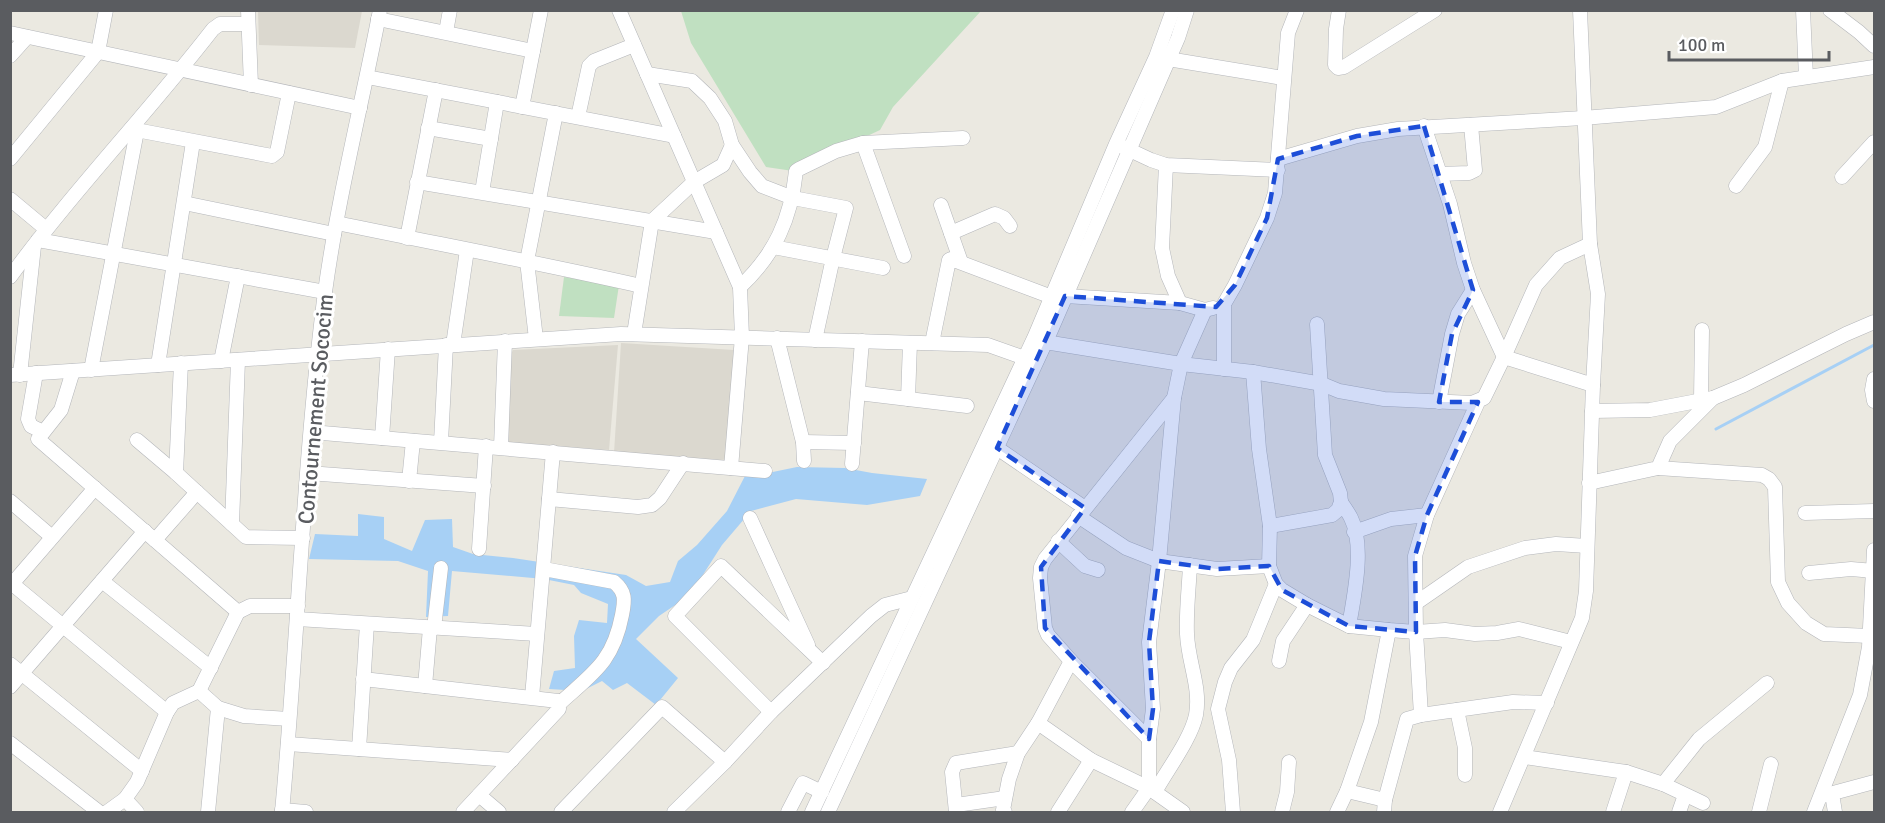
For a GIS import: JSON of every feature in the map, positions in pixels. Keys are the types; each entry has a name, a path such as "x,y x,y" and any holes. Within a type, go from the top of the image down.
{"street":[{"path":"10,159 98,52 106,10"},
{"path":"446,32 450,10"},
{"path":"522,107 541,10"},
{"path":"619,10 740,287 742,337 731,468"},
{"path":"812,813 912,598 1059,297 1122,147 1173,10"},
{"path":"1122,147 1168,59 1182,29 1187,10"},
{"path":"1224,369 1224,304 1267,218 1275,193 1288,33 1297,10"},
{"path":"1339,10 1335,65 1338,68 1344,68 1434,10"},
{"path":"1500,813 1582,618 1586,591 1598,294 1590,244 1580,10"},
{"path":"1803,10 1806,77"},
{"path":"1830,10 1875,46"},
{"path":"379,15 533,51"},
{"name":"Contournement Sococim","path":"282,811 311,432 326,292 336,229 379,15"},
{"path":"10,278 39,238 134,130 213,29 220,24 248,17 251,85"},
{"path":"10,33 360,108"},
{"path":"10,56 27,37"},
{"path":"578,117 590,66 594,62 634,45"},
{"path":"1168,59 1283,78"},
{"path":"1122,147 1166,165 1278,165 1357,135 1424,126 1583,118 1716,107 1782,81 1875,67"},
{"path":"647,74 692,81 710,98 725,121 732,145 762,186 793,198 846,208 832,258 815,340"},
{"path":"367,77 674,136"},
{"path":"1737,186 1765,147 1782,81"},
{"path":"407,238 436,90"},
{"path":"134,130 272,156 277,152 289,93"},
{"path":"482,192 497,102"},
{"path":"536,339 527,261 556,113"},
{"path":"1440,174 1469,173 1475,170 1471,125"},
{"path":"1424,126 1450,204 1473,290 1504,357 1593,385"},
{"path":"428,128 491,139"},
{"path":"91,370 134,130"},
{"path":"740,287 758,271 773,247 793,198 796,171 836,151 863,142 963,138"},
{"path":"158,365 193,142"},
{"path":"863,142 904,256"},
{"path":"1842,177 1875,142"},
{"path":"634,334 652,221 694,182 723,165 732,145"},
{"path":"1166,165 1162,249 1168,276 1180,303"},
{"path":"417,182 716,232"},
{"path":"10,199 39,238 326,292"},
{"path":"184,204 336,229 407,238 641,286"},
{"path":"941,206 961,262"},
{"path":"951,233 995,214 1004,218 1010,226"},
{"path":"39,238 15,375 621,333 988,345 1030,360"},
{"path":"1046,342 1181,364 1253,372 1322,384 1340,392 1384,399 1478,402 1484,398 1536,285 1560,258 1590,244"},
{"path":"773,247 883,268"},
{"path":"441,442 450,345 467,250"},
{"path":"932,343 949,260 953,259 1059,297 1180,303 1205,310 1224,304"},
{"path":"221,361 238,276"},
{"path":"1439,402 1458,314 1473,290"},
{"path":"828,813 997,448 1030,360 1046,342 1059,297"},
{"path":"1152,790 1149,739 1153,710 1149,642 1174,398 1181,364 1205,310"},
{"path":"1592,411 1650,410 1707,399 1744,385 1875,322"},
{"path":"1317,324 1325,455 1340,493 1341,502 1352,519 1357,545 1356,582 1349,626"},
{"path":"1658,468 1670,441 1707,399 1702,330"},
{"path":"777,338 802,442 804,461"},
{"path":"852,464 862,341"},
{"path":"501,447 505,342"},
{"path":"908,399 910,342"},
{"path":"382,438 388,349"},
{"path":"232,524 238,360"},
{"path":"176,473 181,363"},
{"path":"73,371 61,410 38,439 238,612"},
{"path":"1253,372 1259,449 1270,526 1269,566 1276,584 1307,605 1349,626 1416,632 1444,630 1475,634 1519,629 1571,642"},
{"path":"36,374 28,419 31,426 43,432"},
{"path":"1875,379 1872,390 1875,401"},
{"path":"858,393 967,406"},
{"path":"1149,739 1048,635 1044,625 1040,578 1041,567 1058,541 1174,398"},
{"path":"1421,715 1416,632 1415,556 1427,515 1478,402"},
{"path":"311,432 765,471"},
{"path":"137,440 246,537 303,538"},
{"path":"409,481 413,441"},
{"path":"802,442 854,443"},
{"path":"479,549 486,446"},
{"path":"997,448 1082,512 1126,549 1159,561 1217,569 1269,566"},
{"path":"532,697 553,452"},
{"path":"549,499 638,507 652,505 660,498 683,463"},
{"path":"1589,483 1658,468 1741,473 1769,478 1775,487 1778,582 1788,603 1806,623 1824,634 1871,642"},
{"path":"308,473 484,486"},
{"path":"94,488 11,583 167,712"},
{"path":"10,687 102,581 197,492"},
{"path":"10,501 52,537"},
{"path":"1270,526 1332,515 1338,510 1341,502"},
{"path":"1805,513 1875,512"},
{"path":"1354,532 1391,519 1427,515"},
{"path":"750,518 811,652"},
{"path":"1058,541 1085,566 1098,570"},
{"path":"1416,603 1468,567 1536,547 1557,544 1587,546"},
{"path":"1815,813 1827,795 1867,694 1875,550"},
{"path":"1132,813 1152,790 1190,733 1196,715 1195,673 1189,654 1187,634 1190,565"},
{"path":"771,712 675,616 721,566 823,663"},
{"path":"425,686 441,568"},
{"path":"1809,573 1851,568 1874,572"},
{"path":"463,813 559,709 560,703 597,670 609,655 619,632 625,599 622,589 614,582 544,569"},
{"path":"102,581 211,668"},
{"path":"1233,813 1229,760 1218,709 1231,668 1253,640 1276,584"},
{"path":"674,813 771,712 878,610 894,602 912,598"},
{"path":"1279,662 1283,641 1307,605"},
{"path":"107,813 125,799 137,782 173,703 199,691 238,612 250,606 367,624 537,634"},
{"path":"359,749 367,624"},
{"path":"1337,813 1371,722 1389,630"},
{"path":"1018,753 956,763 952,772 956,809 1005,806 1018,753 1038,723 1071,661"},
{"path":"10,664 142,771"},
{"path":"363,679 532,697 556,700 560,703"},
{"path":"1663,784 1699,739 1767,683"},
{"path":"199,691 218,708 244,716 290,719"},
{"path":"1347,791 1385,806 1407,718 1513,702 1548,703"},
{"path":"561,813 662,707 724,762"},
{"path":"208,813 218,708"},
{"path":"1458,710 1465,748 1465,775"},
{"path":"1038,723 1091,760 1152,790 1183,813"},
{"path":"10,743 99,813"},
{"path":"288,744 512,760"},
{"path":"1524,757 1626,772 1663,784 1703,803"},
{"path":"1058,813 1091,760"},
{"path":"1282,813 1287,792 1289,762"},
{"path":"1759,813 1772,764"},
{"path":"1613,813 1626,772"},
{"path":"1827,795 1875,782"},
{"path":"788,813 803,783 822,792"},
{"path":"479,795 499,813"},
{"path":"1679,813 1685,795"},
{"path":"1827,795 1835,813"},
{"path":"125,799 137,813"},
{"path":"282,811 306,813"}],"highlighted area":[{"path":"1424,126 1473,290 1452,334 1439,402 1478,402 1427,515 1415,556 1416,632 1349,626 1282,590 1269,566 1217,569 1159,561 1149,642 1153,709 1149,739 1045,628 1041,567 1085,508 997,448 1065,296 1216,307 1235,285 1267,218 1278,159 1357,136"}],"shaded area":[{"path":"258,10 362,11 355,48 259,45"},
{"path":"621,343 734,350 726,460 614,453"},
{"path":"618,345 609,450 503,442 504,371 513,350"}],"green space":[{"path":"681,11 981,11 893,107 880,130 793,171 766,167 691,43"},
{"path":"564,277 619,285 614,318 559,316"}],"water":[{"path":"797,467 845,468 927,479 920,496 867,505 796,499 751,511 722,545 690,595 659,616 636,639 678,678 656,705 627,683 613,690 602,681 582,691 549,689 554,671 575,668 574,636 579,620 607,623 608,604 581,593 574,585 544,579 452,571 448,616 426,617 428,571 398,561 309,559 315,534 358,536 358,514 384,517 384,539 412,551 425,520 452,519 453,547 473,554 626,575 646,586 670,582 678,561 697,545 727,511 746,474 763,474"}],"waterway":[{"path":"1716,429 1874,345"}]}
